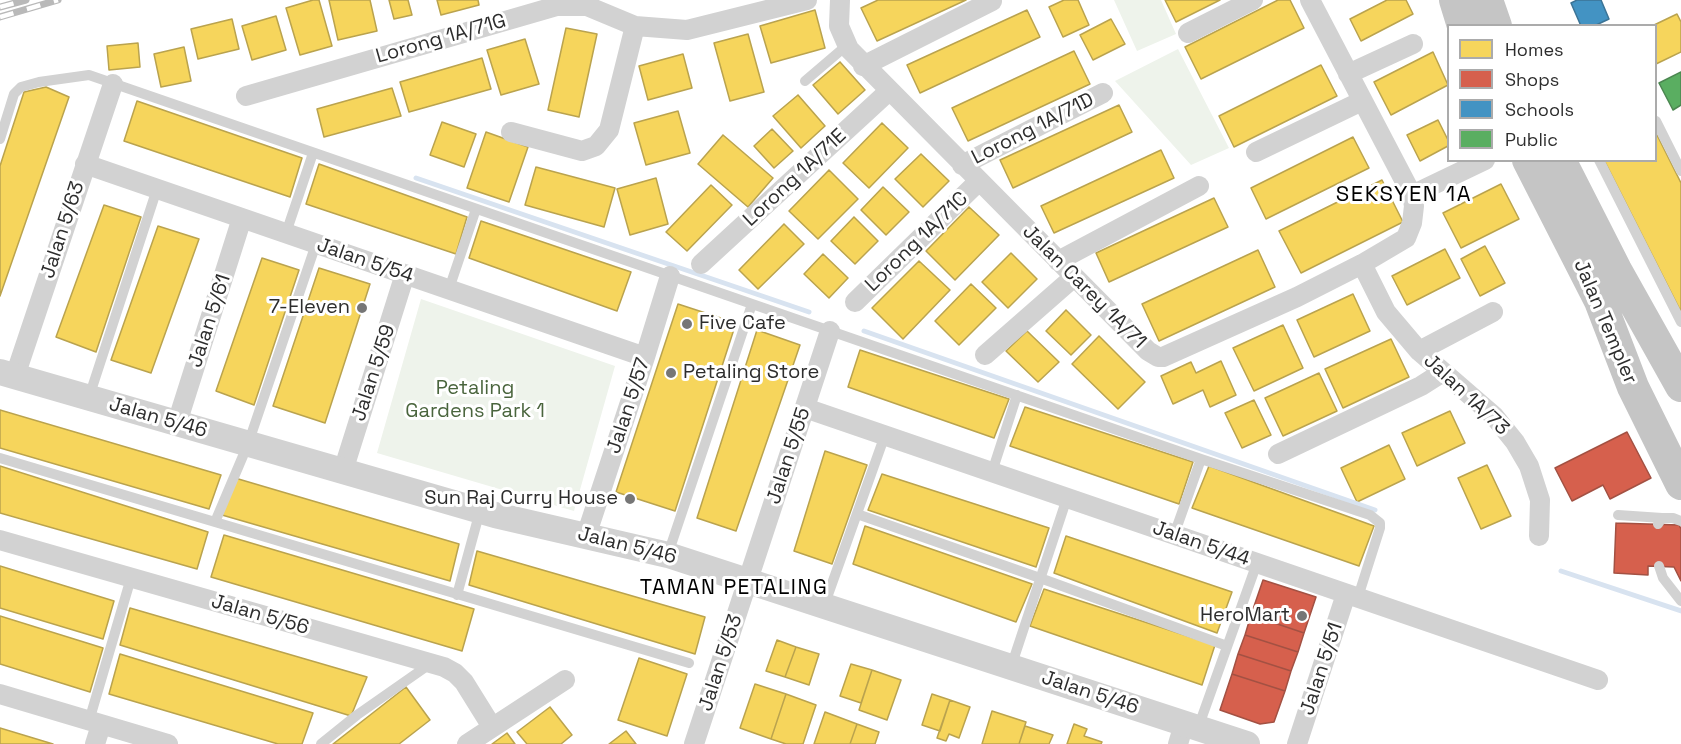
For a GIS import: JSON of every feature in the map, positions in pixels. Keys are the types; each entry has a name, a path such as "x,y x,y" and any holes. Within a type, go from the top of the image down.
{"main road":[{"name":"Jalan Templer","path":"1529,162 1600,301 1633,387 1681,484"},
{"name":"Jalan Templer","path":"1561,162 1616,270 1666,383 1681,434"}],"street":[{"name":"Lorong 1A/71G","path":"246,96 557,6 586,6 635,26 687,30 807,0"},
{"name":"Jalan Carey 1A/71","path":"840,0 839,26 846,46 1148,351 1158,357 1163,357 1297,297 1362,264 1406,238 1412,223 1414,206 1412,195 1310,0"},
{"path":"1188,33 1254,0"},
{"path":"864,66 993,1"},
{"path":"511,132 582,151 596,146 609,130 635,26"},
{"path":"1348,74 1413,44"},
{"name":"Jalan 5/63","path":"8,374 113,84"},
{"name":"Lorong 1A/71E","path":"701,264 889,91"},
{"name":"Lorong 1A/71D","path":"962,165 1103,93"},
{"path":"1256,152 1362,101"},
{"path":"1412,195 1481,162"},
{"name":"Jalan 5/54","path":"85,164 645,357"},
{"name":"Lorong 1A/71C","path":"855,302 979,182"},
{"path":"1058,261 1199,186"},
{"name":"Jalan 5/61","path":"177,423 242,218"},
{"name":"Jalan 1A/73","path":"1362,264 1386,312 1419,351 1494,416 1515,442 1529,466 1540,500 1539,536"},
{"name":"Jalan 5/59","path":"343,471 405,274"},
{"name":"Jalan 5/57","path":"586,536 670,276"},
{"path":"985,355 1074,277"},
{"path":"1419,351 1493,312"},
{"name":"Jalan 5/55","path":"747,581 830,331"},
{"path":"1278,454 1421,386 1443,372"},
{"name":"Jalan 5/46","path":"8,374 480,510 668,555 1011,667 1187,732 1247,744"},
{"name":"Jalan 5/44","path":"805,408 1598,680"},
{"name":"Jalan 5/56","path":"0,540 444,667 464,682 492,727"},
{"name":"Jalan 5/53","path":"694,744 747,581"},
{"name":"Jalan 5/51","path":"1297,744 1352,596"},
{"path":"466,744 565,680"},
{"path":"0,694 168,744"},
{"path":"95,723 95,744"}],"lane":[{"path":"805,81 846,46"},
{"path":"0,139 14,94 21,87 89,75 1201,459 1370,514 1380,523 1379,534 1352,596"},
{"path":"0,98 14,94"},
{"path":"1657,123 1681,171"},
{"path":"286,233 313,153"},
{"path":"1600,162 1681,322"},
{"path":"89,398 157,189"},
{"path":"448,289 476,209"},
{"path":"215,522 248,444 316,244"},
{"path":"668,555 753,304"},
{"path":"992,472 1017,395"},
{"path":"824,606 885,435"},
{"path":"0,458 689,663"},
{"path":"1174,535 1201,459"},
{"path":"1011,667 1067,498"},
{"path":"457,595 480,510"},
{"path":"856,514 1227,646"},
{"path":"1618,515 1660,521 1673,518 1681,521"},
{"path":"1187,732 1227,646 1257,563"},
{"path":"1659,566 1663,578 1681,601"},
{"path":"95,723 130,578"},
{"path":"321,744 357,715 430,664"}],"green space":[{"path":"1114,0 1161,0 1176,34 1137,51"},
{"path":"1178,49 1229,148 1191,165 1115,81"},
{"name":"Petaling Gardens Park 1","path":"421,299 615,366 574,511 377,453"}],"building: Homes":[{"path":"319,0 332,46 300,55 286,8"},
{"path":"329,0 370,0 377,31 338,40"},
{"path":"389,0 408,0 412,15 394,19"},
{"path":"437,0 478,0 479,5 441,15"},
{"path":"878,0 966,0 877,41 861,8"},
{"path":"1064,0 1078,0 1089,25 1063,37 1049,7"},
{"path":"1165,0 1220,0 1176,22"},
{"path":"1278,0 1290,0 1304,28 1201,79 1185,47"},
{"path":"1387,0 1406,0 1413,14 1361,41 1350,19"},
{"path":"815,10 825,48 771,63 760,26"},
{"path":"1027,10 1040,37 920,93 907,65"},
{"path":"1677,14 1681,22 1681,52 1657,64 1657,24"},
{"path":"276,16 286,50 252,60 242,26"},
{"path":"232,19 239,49 198,59 191,29"},
{"path":"1111,19 1125,44 1093,60 1080,35"},
{"path":"566,28 597,34 579,117 548,110"},
{"path":"748,34 764,92 730,101 714,43"},
{"path":"525,39 539,84 501,95 487,50"},
{"path":"138,43 140,67 109,70 107,46"},
{"path":"184,47 191,81 161,87 154,54"},
{"path":"1074,51 1090,84 968,141 952,108"},
{"path":"1433,52 1447,86 1391,115 1374,82"},
{"path":"683,54 692,88 648,100 639,66"},
{"path":"482,58 491,89 409,112 400,82"},
{"path":"840,62 865,90 838,114 813,85"},
{"path":"1321,65 1337,96 1234,147 1219,116"},
{"path":"46,87 69,97 0,296 0,166 24,92"},
{"path":"392,88 401,116 324,137 317,109"},
{"path":"798,95 825,126 801,148 773,116"},
{"path":"137,101 302,158 290,197 124,141"},
{"path":"1119,105 1132,132 1013,188 1000,160"},
{"path":"678,111 690,153 646,165 634,123"},
{"path":"1438,120 1447,138 1447,147 1420,161 1407,135"},
{"path":"442,122 476,134 464,167 430,155"},
{"path":"882,123 908,148 869,188 843,163"},
{"path":"772,129 793,151 774,168 754,146"},
{"path":"486,132 528,147 509,202 467,188"},
{"path":"723,135 773,178 748,207 698,164"},
{"path":"1657,135 1681,183 1681,312 1605,162 1657,162"},
{"path":"1353,137 1369,168 1266,219 1251,188"},
{"path":"1161,150 1174,178 1054,233 1041,206"},
{"path":"921,154 949,181 923,207 895,179"},
{"path":"319,164 467,217 456,254 306,204"},
{"path":"536,167 615,188 604,227 525,205"},
{"path":"829,170 858,199 818,239 789,211"},
{"path":"656,178 668,224 630,235 617,189"},
{"path":"1382,180 1403,222 1301,273 1279,231"},
{"path":"1501,184 1519,219 1461,248 1443,213"},
{"path":"711,185 732,205 687,251 666,232"},
{"path":"883,187 909,212 886,235 861,210"},
{"path":"1214,198 1228,227 1109,282 1096,253"},
{"path":"104,205 141,217 96,352 56,337"},
{"path":"969,207 999,235 955,280 926,251"},
{"path":"854,217 878,241 855,264 831,241"},
{"path":"481,221 631,272 617,311 469,258"},
{"path":"784,224 804,244 758,289 739,270"},
{"path":"158,226 199,239 151,373 111,360"},
{"path":"1485,246 1505,283 1480,296 1461,259"},
{"path":"1445,249 1460,278 1407,305 1392,276"},
{"path":"1258,250 1275,287 1159,341 1142,304"},
{"path":"1011,253 1037,279 1008,308 982,282"},
{"path":"823,254 848,278 829,298 804,274"},
{"path":"262,258 299,270 254,405 216,391"},
{"path":"919,261 950,290 903,339 872,308"},
{"path":"319,268 370,284 325,423 273,406"},
{"path":"971,284 996,308 959,345 935,321"},
{"path":"1353,294 1370,331 1314,357 1297,320"},
{"path":"678,304 736,323 675,511 616,492"},
{"path":"1066,310 1091,335 1071,355 1046,331"},
{"path":"1283,325 1303,368 1254,391 1233,348"},
{"path":"757,330 800,345 736,531 697,518"},
{"path":"1027,331 1059,362 1038,382 1006,351"},
{"path":"1099,336 1145,382 1118,409 1072,364"},
{"path":"1391,339 1409,377 1343,408 1325,369"},
{"path":"860,350 1009,399 994,438 848,387"},
{"path":"1221,361 1236,395 1210,407 1203,390 1173,404 1161,376 1191,362 1196,373"},
{"path":"1319,373 1337,411 1283,436 1265,398"},
{"path":"1254,400 1271,435 1242,448 1225,413"},
{"path":"1025,407 1193,462 1179,504 1010,446"},
{"path":"0,410 221,475 209,509 0,448"},
{"path":"1450,411 1465,443 1417,466 1402,433"},
{"path":"1389,445 1405,479 1357,502 1341,468"},
{"path":"825,451 867,465 832,564 794,551"},
{"path":"1487,465 1511,516 1481,529 1458,478"},
{"path":"0,466 208,532 197,569 0,513"},
{"path":"1209,466 1374,526 1359,566 1192,508"},
{"path":"882,474 1049,528 1036,567 868,510"},
{"path":"235,478 459,544 450,581 222,515"},
{"path":"865,526 1032,584 1016,622 853,564"},
{"path":"224,535 474,609 462,651 211,577"},
{"path":"1066,536 1232,592 1217,633 1054,573"},
{"path":"477,551 705,617 695,654 469,585"},
{"path":"0,566 114,601 103,639 0,608"},
{"path":"1044,589 1215,645 1202,685 1030,626"},
{"path":"130,608 367,677 351,716 120,645"},
{"path":"0,616 103,648 90,692 0,664"},
{"path":"777,640 796,647 785,677 766,671"},
{"path":"796,647 819,654 809,685 785,677"},
{"path":"120,654 313,713 302,744 278,744 109,694"},
{"path":"639,658 687,674 667,736 618,720"},
{"path":"851,664 872,670 861,703 840,696"},
{"path":"872,670 901,680 887,720 859,710"},
{"path":"755,684 786,694 771,739 740,728"},
{"path":"406,687 430,720 399,744 333,744"},
{"path":"786,694 816,705 803,744 786,744 771,739"},
{"path":"932,694 950,700 940,731 922,725"},
{"path":"950,700 970,707 959,738 949,734 946,741 937,738"},
{"path":"550,707 572,735 561,744 527,744 517,732"},
{"path":"992,711 1026,722 1019,744 982,744"},
{"path":"825,712 857,724 850,744 814,744"},
{"path":"857,724 879,732 875,744 850,744"},
{"path":"1074,724 1087,729 1084,736 1102,742 1101,744 1067,744"},
{"path":"1025,726 1053,735 1049,744 1019,744"},
{"path":"0,728 53,744 0,744"},
{"path":"626,731 636,744 609,744"},
{"path":"507,733 515,744 492,744"}],"building: Shops":[{"path":"1627,432 1651,478 1610,499 1603,485 1572,501 1555,468"},
{"path":"1616,523 1679,525 1681,529 1681,581 1674,567 1648,566 1648,575 1614,573"},
{"path":"1263,580 1316,597 1304,633 1251,615"},
{"path":"1251,615 1304,633 1298,652 1245,635"},
{"path":"1245,635 1298,652 1291,671 1238,654"},
{"path":"1238,654 1291,671 1285,691 1232,674"},
{"path":"1232,674 1285,691 1274,722 1260,724 1220,710"}],"building: Schools":[{"path":"1577,0 1601,0 1609,19 1598,24 1580,24 1571,3"}],"building: Public":[{"path":"1681,72 1681,105 1673,110 1659,83"}],"waterway":[{"path":"416,178 809,312"},
{"path":"864,331 1375,510"},
{"path":"1561,571 1681,611"}],"railway":[{"path":"0,7 26,0"},
{"path":"0,17 58,0"}],"place":[{"name":"7-Eleven","path":"362,308"},
{"name":"Five Cafe","path":"687,324"},
{"name":"Petaling Store","path":"671,373"},
{"name":"Sun Raj Curry House","path":"630,499"},
{"name":"HeroMart","path":"1302,616"}],"district":[{"name":"SEKSYEN 1A","path":"1404,195"},
{"name":"TAMAN PETALING","path":"734,588"}]}
